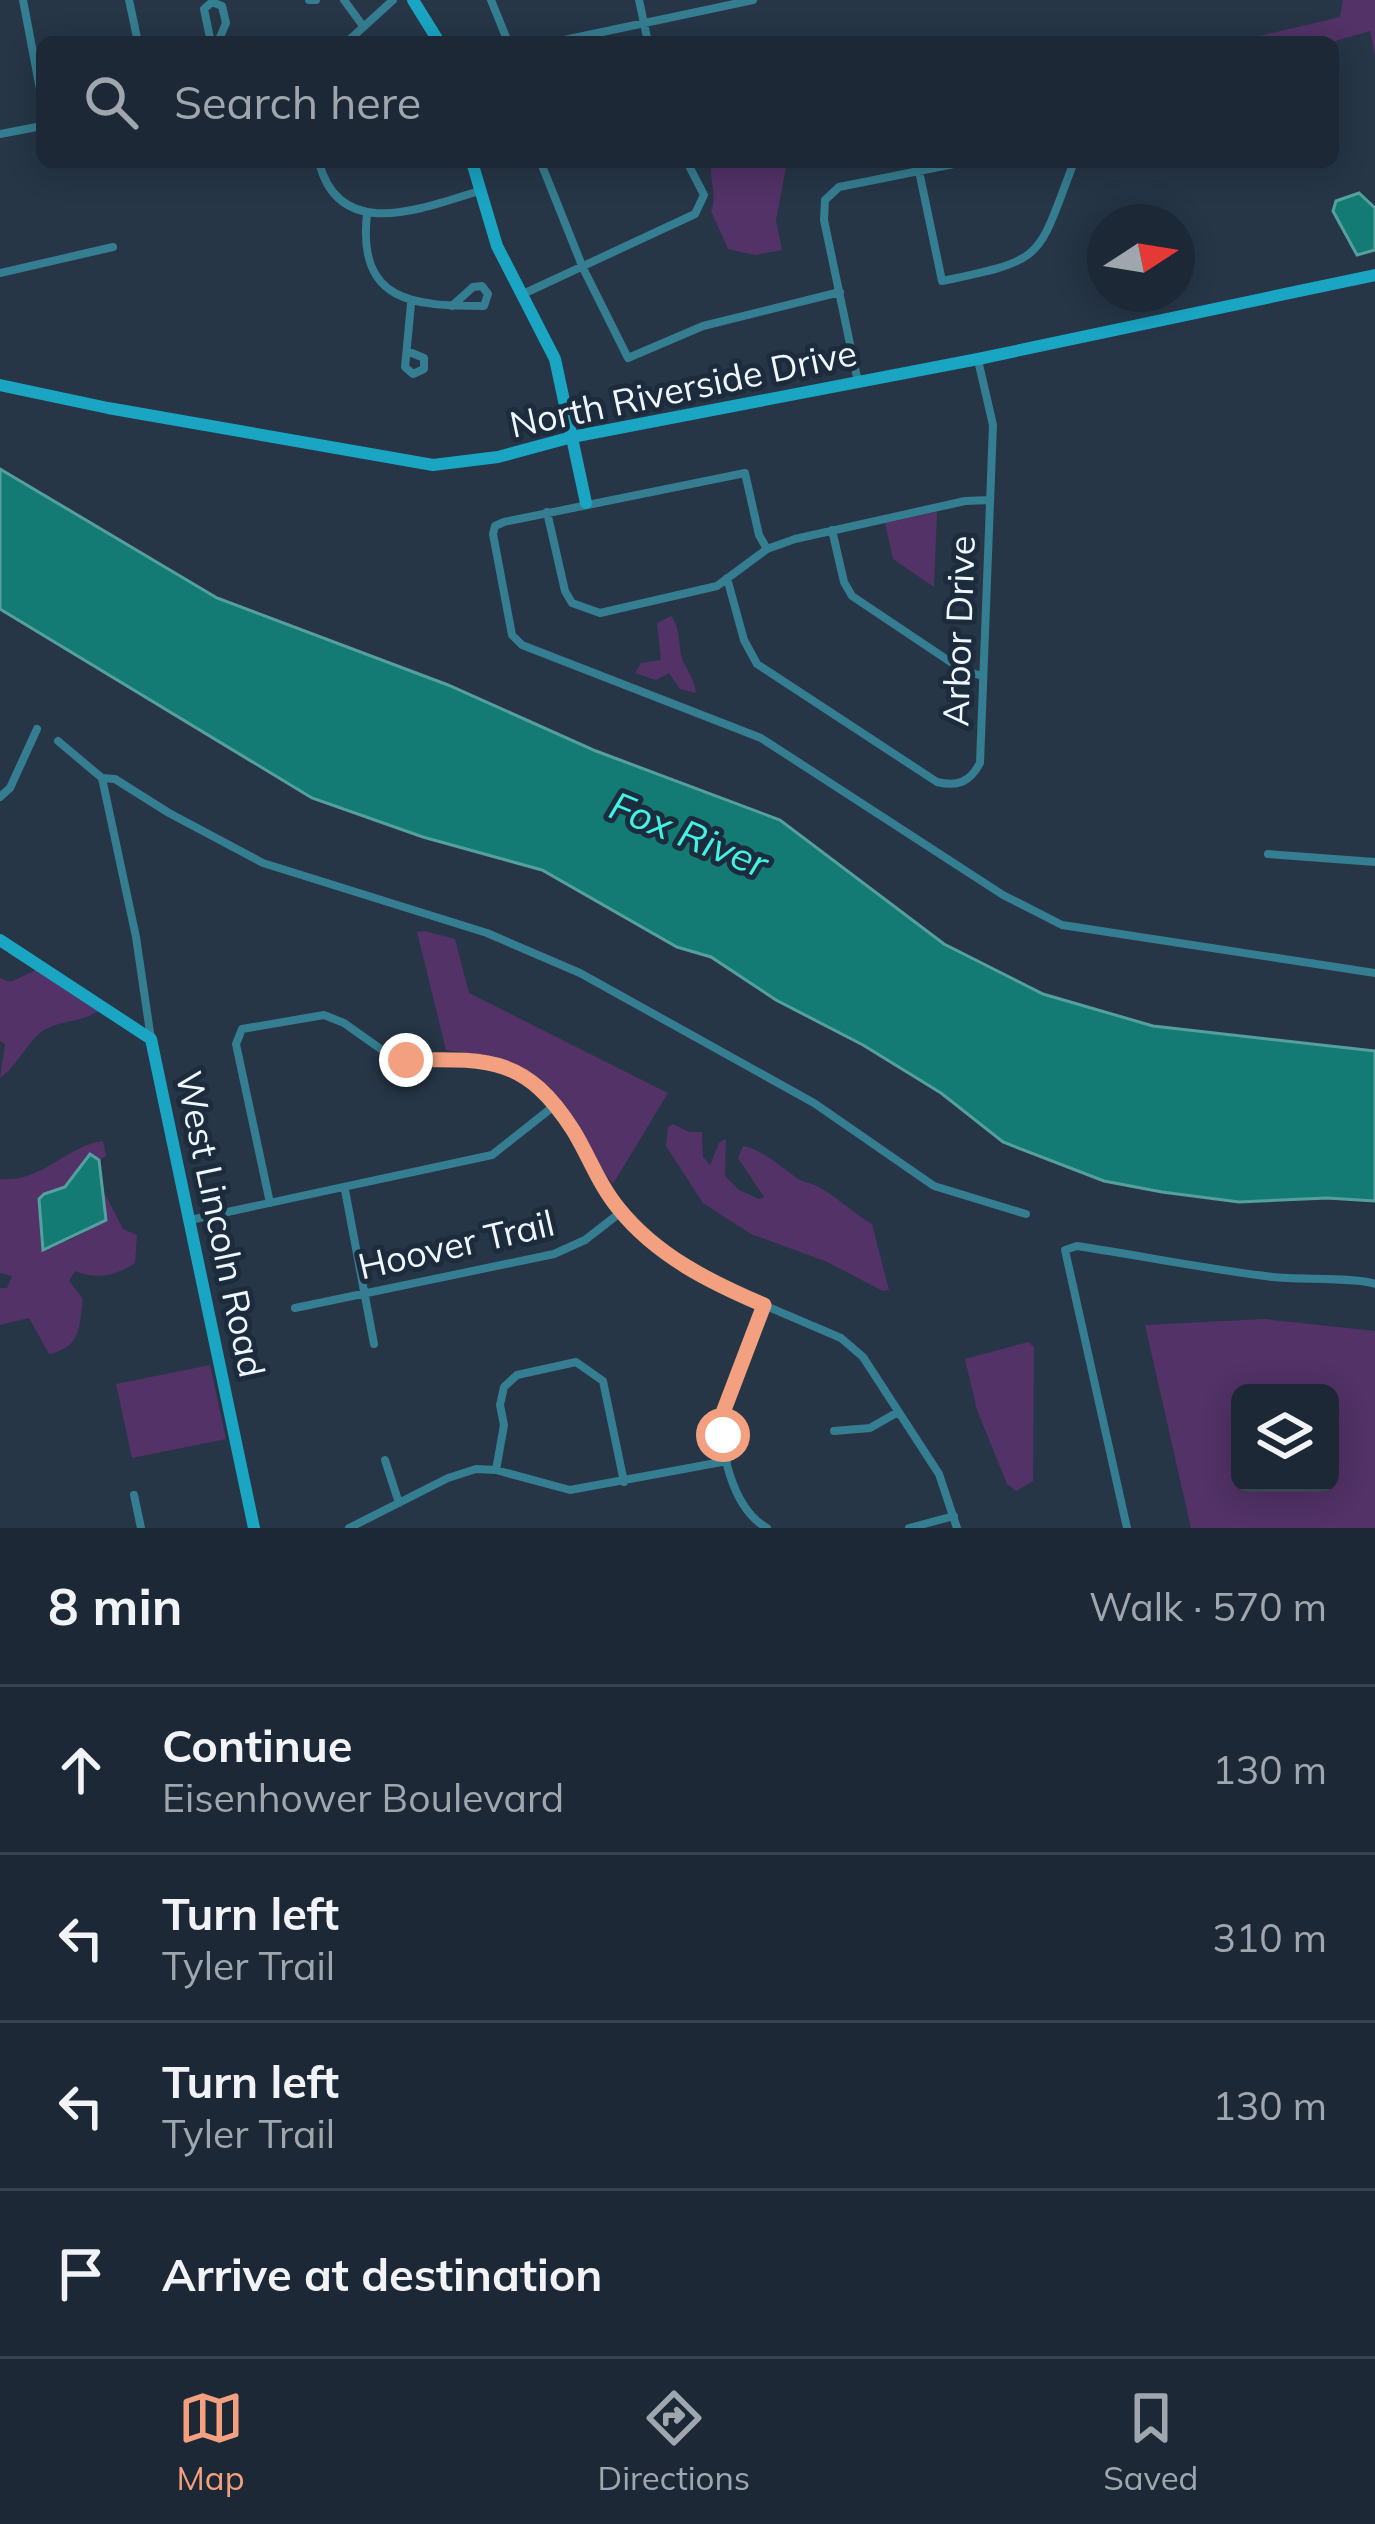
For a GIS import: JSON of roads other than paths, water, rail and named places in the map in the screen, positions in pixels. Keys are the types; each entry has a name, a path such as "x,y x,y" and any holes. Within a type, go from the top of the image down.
{"street":[{"path":"22,0 36,70"},
{"path":"129,0 137,36"},
{"path":"344,0 363,26"},
{"path":"353,36 393,0"},
{"path":"413,0 435,36"},
{"path":"491,0 506,36"},
{"path":"639,0 647,36"},
{"path":"582,36 753,0"},
{"path":"210,36 204,9 212,2 222,6 226,23 220,36"},
{"path":"0,134 36,127"},
{"path":"323,168 340,200 367,214 388,215 479,191"},
{"path":"473,168 497,246 555,358 586,503"},
{"path":"546,168 583,268 628,358 703,326 840,292"},
{"path":"524,294 694,214 704,195 691,168"},
{"path":"858,383 824,220 825,200 839,187 934,168"},
{"path":"919,171 942,281 1014,266 1033,255 1046,235 1072,168"},
{"path":"367,214 364,242 371,263 390,291 412,304 452,306"},
{"path":"0,273 113,247"},
{"name":"North Riverside Drive","path":"0,385 433,465 498,457 572,437 978,359 1375,275"},
{"path":"407,351 412,304"},
{"name":"Arbor Drive","path":"727,578 757,664 937,782 964,782 980,763 993,424 978,359"},
{"path":"767,549 759,535 745,473 586,503 495,526 493,543 512,634 522,645 761,738 1003,895 1062,925 1375,974"},
{"path":"547,512 565,591 572,603 600,613 717,586 767,549 832,530 965,501 990,500"},
{"path":"832,530 852,596 964,670 983,676"},
{"path":"0,797 10,788 37,729"},
{"path":"58,741 102,778 115,779 263,862 488,933 580,973 814,1103 934,1186 1026,1214"},
{"path":"102,778 151,1040"},
{"path":"1268,854 1375,862"},
{"name":"West Lincoln Road","path":"0,940 151,1040 254,1528"},
{"path":"271,1203 236,1044 245,1028 324,1015 398,1059 488,1060 540,1086 575,1133 586,1160 621,1212 678,1263 841,1338 863,1357 940,1474 957,1528"},
{"path":"190,1220 492,1155 554,1106"},
{"path":"345,1190 374,1344"},
{"name":"Hoover Trail","path":"295,1308 554,1254 585,1240 621,1212"},
{"path":"1127,1528 1065,1250 1078,1246 1273,1277 1375,1284"},
{"path":"764,1305 724,1410 727,1461 738,1495 767,1528"},
{"path":"496,1470 504,1388 518,1375 577,1362 602,1381 624,1482"},
{"path":"834,1431 870,1428 898,1412"},
{"path":"385,1460 399,1503"},
{"path":"349,1528 448,1478 476,1469 570,1490 727,1461"},
{"path":"134,1495 141,1528"},
{"path":"909,1528 954,1516"}],"water":[{"path":"1359,193 1375,208 1375,250 1357,255 1333,211 1336,201"},
{"name":"Fox River","path":"0,469 217,598 448,685 596,751 780,820 944,944 1043,994 1153,1026 1375,1051 1375,1201 1239,1202 1104,1181 1003,1142 941,1093 863,1045 776,1000 711,957 677,947 542,870 423,837 312,798 0,609"},
{"path":"90,1154 99,1160 106,1220 43,1250 39,1199 65,1187"}]}
